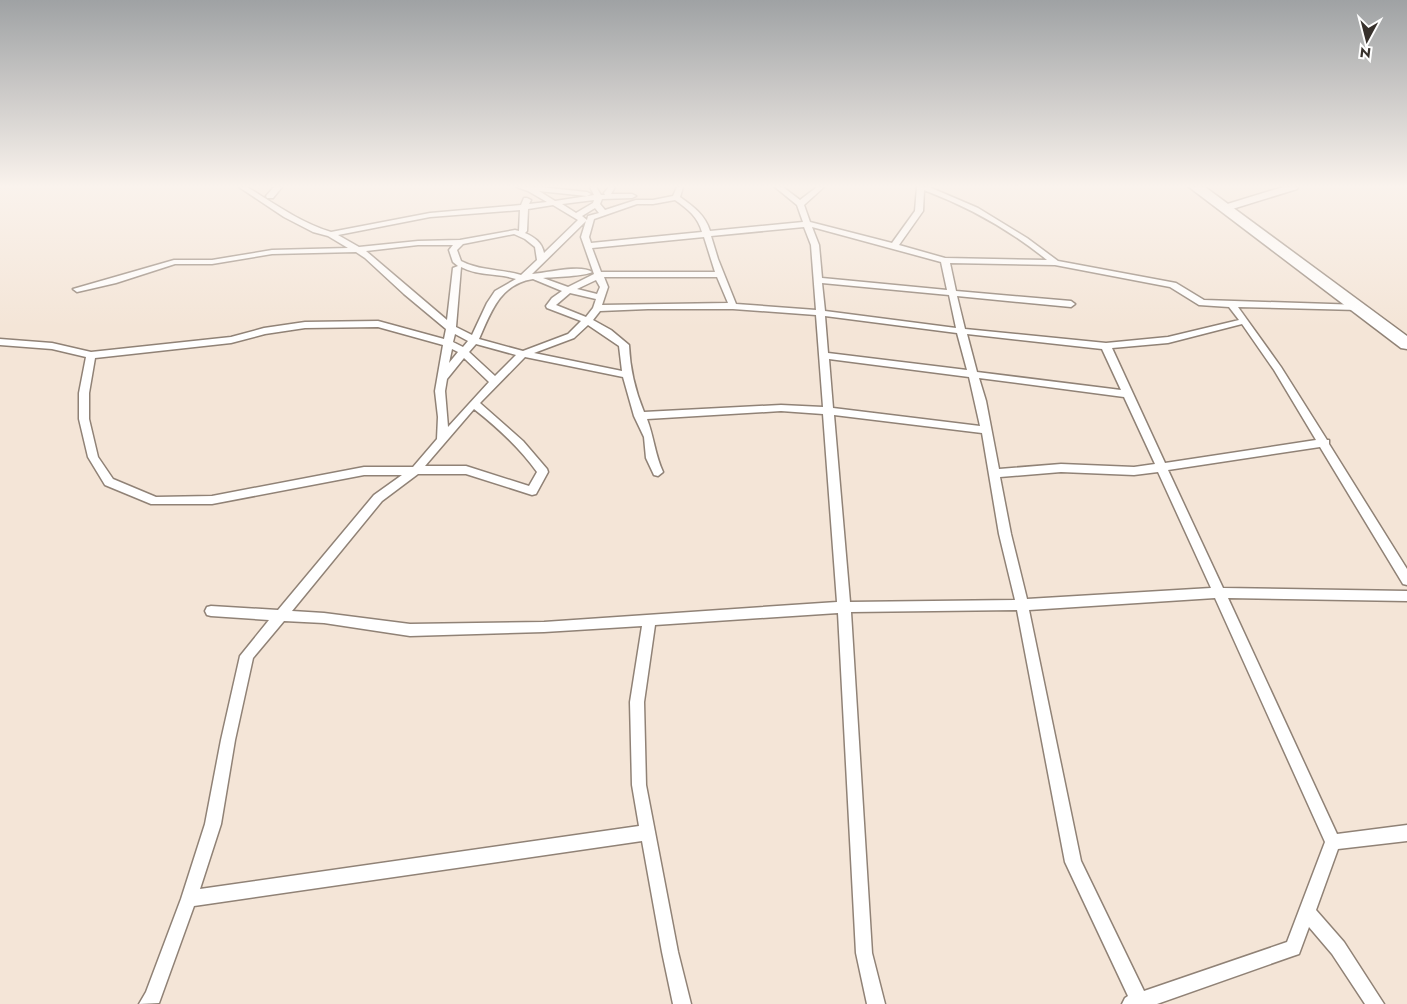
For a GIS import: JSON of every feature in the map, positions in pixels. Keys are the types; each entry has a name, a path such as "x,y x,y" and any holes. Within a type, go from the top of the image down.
{"highway":[{"path":"1259,234 1407,344"}],"street":[{"path":"330,234 368,256 407,292 451,328 474,340 523,354 627,375"},
{"path":"77,289 113,281 174,262 212,262 255,254 299,250 358,250 418,243 460,242 506,234"},
{"path":"520,234 528,237 539,246 541,259"},
{"path":"442,378 474,340 491,303 498,293 522,278 568,234"},
{"path":"148,1004 189,899 213,824 228,740 247,656 378,498 416,470 474,404 523,354 571,336 587,321 597,308 604,287 587,246 586,234"},
{"path":"587,246 699,234"},
{"path":"707,234 733,306"},
{"path":"811,234 815,245 822,313 827,411 844,607 864,953 876,1004"},
{"path":"847,234 945,260 1055,263 1173,285 1202,303 1358,308"},
{"path":"894,246 903,234"},
{"path":"1018,234 1034,244 1055,263"},
{"path":"460,242 452,250 457,262 472,270 503,272 522,278 568,272 588,272"},
{"path":"945,260 987,430 1005,534 1022,605 1073,862 1137,1003 1293,948 1333,842 1106,346"},
{"path":"442,440 444,417 440,391 451,328 457,268"},
{"path":"658,472 651,458 649,437 639,416 627,375 624,344 611,333 550,306 555,300 570,290 599,275 720,274"},
{"path":"534,276 546,284 601,297"},
{"path":"818,280 1071,304"},
{"path":"1232,304 1278,368 1407,580"},
{"path":"597,308 733,306 822,313 961,331 1106,346 1168,340 1245,321"},
{"path":"0,342 52,346 91,355 231,340 264,331 306,325 378,324 447,343 463,351 495,382"},
{"path":"91,355 84,393 84,419 93,457 109,482 155,501 212,500 364,470 466,470 532,491 543,472 530,452 516,438 474,404"},
{"path":"824,355 1128,394"},
{"path":"639,416 781,408 827,411 987,430"},
{"path":"994,473 1061,468 1134,471 1325,443"},
{"path":"211,611 324,618 410,630 544,627 844,607 1022,605 1220,594 1407,596"},
{"path":"649,620 637,702 639,785 670,952 682,1004"},
{"path":"189,899 648,832"},
{"path":"1333,842 1407,833"},
{"path":"1307,912 1338,948 1375,1004"}]}
